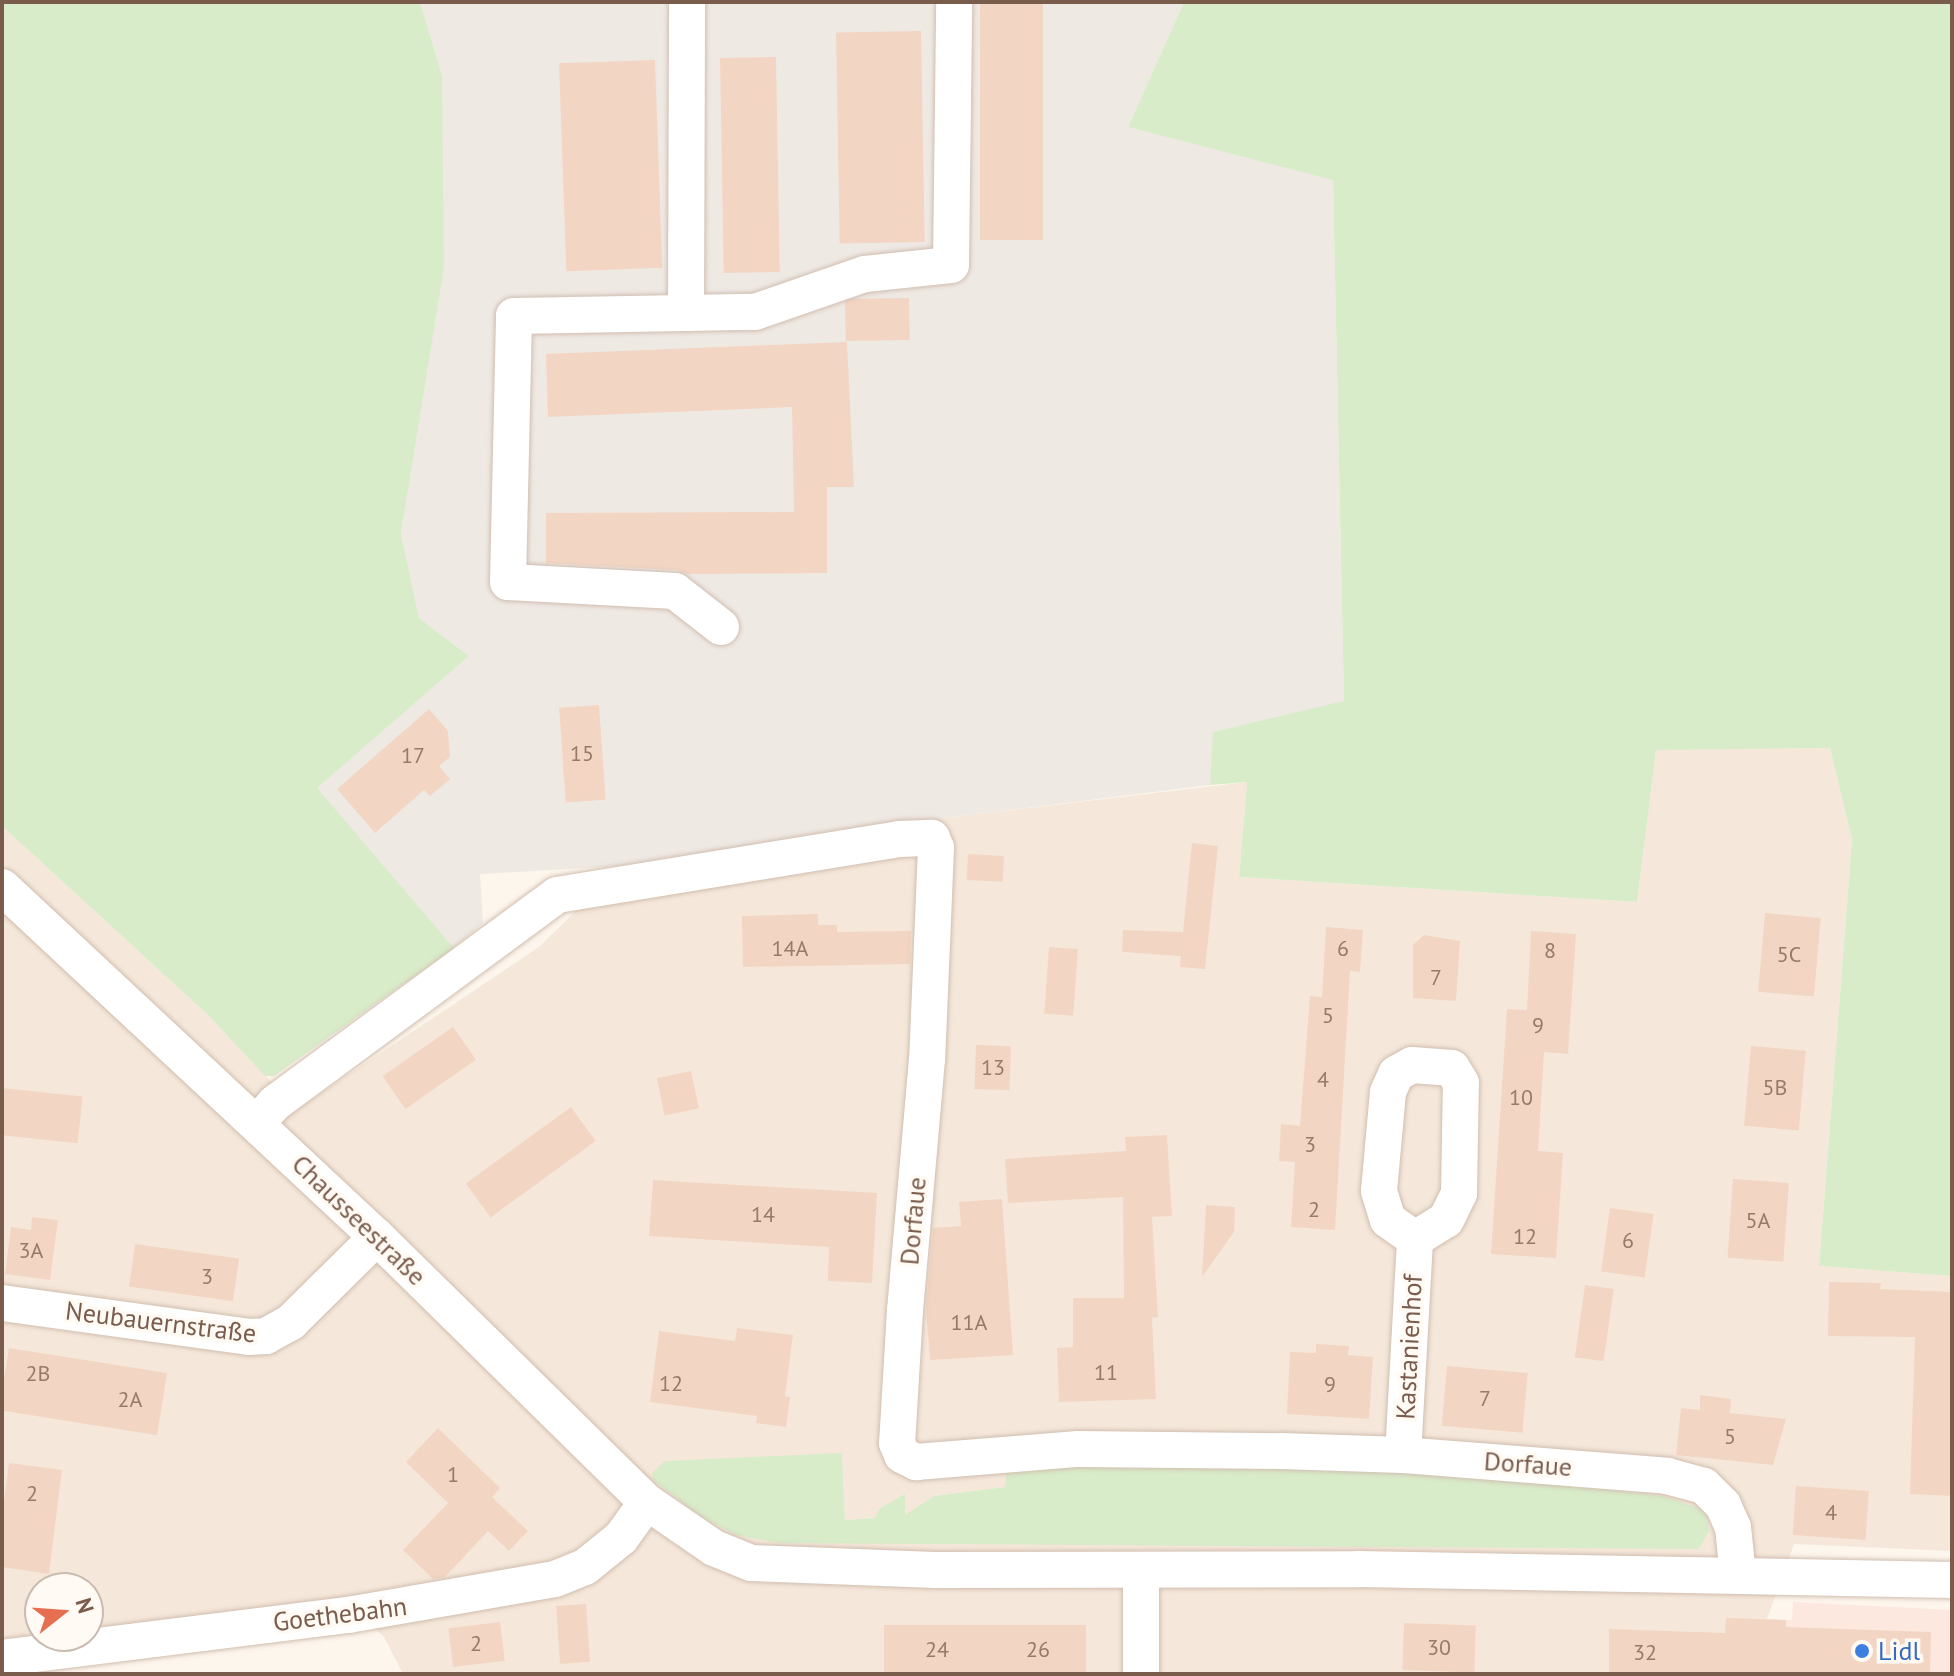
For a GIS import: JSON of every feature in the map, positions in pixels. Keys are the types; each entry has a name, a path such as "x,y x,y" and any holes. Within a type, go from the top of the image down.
{"street":[{"path":"686,313 687,2"},
{"path":"721,627 675,591 508,582 514,316 755,312 865,274 951,265 954,2"},
{"name":"Dorfaue","path":"257,1123 275,1103 557,895 884,841 932,838 936,848 927,1059 904,1324 897,1443 902,1455 916,1462 1078,1449 1403,1455 1648,1473 1704,1486 1723,1505 1733,1527 1738,1575"},
{"name":"Chausseestraße","path":"2,887 377,1237 647,1502 717,1550 751,1563 773,1565 1141,1571"},
{"name":"Neubauernstraße","path":"2,1303 249,1337 266,1336 291,1322 377,1237"},
{"name":"Kastanienhof","path":"1403,1455 1415,1239"},
{"name":"Goethebahn","path":"2,1658 362,1613 555,1579 585,1567 612,1545 647,1502"},
{"path":"1141,1674 1141,1571 1358,1569 1498,1574 1952,1580"}],"shaded area":[{"path":"420,2 1184,2 1128,127 1333,179 1344,702 1214,732 1210,785 953,817 622,866 480,874 483,923 454,948 316,788 469,656 419,618 401,533 414,446 442,75"},
{"path":"1830,748 1852,840 1819,1266 1952,1276 1952,1551 1794,1544 1767,1619 1765,1674 403,1674 384,1637 348,1603 104,1633 104,1572 24,1572 24,1641 2,1647 2,826 208,1015 297,1109 539,947 622,866 953,817 1247,782 1239,877 1637,902 1655,749","holes":["842,1454 845,1520 875,1518 905,1495 905,1516 934,1496 1005,1487 1006,1465 1699,1549 700,1516"]},
{"path":"1793,1602 1952,1610 1952,1674 1765,1674 1767,1619 1792,1620"}],"green space":[{"path":"2,2 420,2 442,75 444,267 401,533 419,618 469,656 317,788 454,948 274,1076 265,1076 208,1015 2,826"},
{"path":"1184,2 1952,2 1952,1276 1819,1266 1852,840 1830,748 1656,750 1637,902 1239,877 1247,782 1210,785 1213,732 1344,701 1333,180 1128,127"},
{"path":"842,1453 845,1520 875,1518 879,1509 905,1494 905,1515 934,1496 1005,1487 1006,1465 1398,1465 1663,1496 1698,1508 1706,1515 1709,1531 1699,1549 778,1543 736,1535 700,1516 653,1480 652,1473 665,1461"}],"building":[{"path":"980,2 1043,2 1043,240 980,240"},
{"path":"921,31 925,242 840,243 836,32"},
{"path":"776,57 780,272 724,273 720,58"},
{"path":"655,60 662,268 566,271 559,63"},
{"path":"909,298 910,340 846,341 845,299"},
{"path":"847,342 854,487 827,487 827,573 687,574 676,570 546,563 546,513 794,512 792,407 548,417 546,354"},
{"path":"599,705 606,800 566,803 559,708"},
{"path":"429,709 448,731 450,757 439,766 450,779 430,796 424,790 375,833 337,789"},
{"path":"1192,843 1218,846 1205,969 1180,967 1181,956 1122,952 1123,930 1183,932"},
{"path":"968,854 1004,856 1003,882 967,880"},
{"path":"1765,913 1821,918 1814,997 1758,992"},
{"path":"818,914 818,925 837,925 837,932 911,931 910,964 743,967 742,916"},
{"path":"1326,927 1363,930 1360,972 1350,971 1335,1230 1291,1227 1295,1162 1279,1161 1281,1124 1300,1126 1310,996 1322,997"},
{"path":"1531,931 1576,934 1568,1054 1544,1052 1538,1151 1563,1153 1556,1258 1491,1254 1507,1009 1527,1010"},
{"path":"1424,935 1460,941 1456,1001 1413,998 1413,945"},
{"path":"1049,947 1078,949 1073,1016 1044,1014"},
{"path":"453,1027 476,1060 405,1109 383,1076"},
{"path":"976,1045 1011,1046 1009,1090 974,1089"},
{"path":"1751,1046 1806,1051 1799,1130 1744,1126"},
{"path":"691,1071 699,1108 665,1115 657,1078"},
{"path":"2,1088 83,1096 78,1143 2,1135"},
{"path":"571,1107 596,1141 491,1217 466,1183"},
{"path":"1167,1135 1172,1216 1152,1217 1158,1317 1152,1318 1156,1399 1059,1402 1057,1348 1073,1347 1073,1298 1124,1298 1123,1197 1008,1203 1005,1159 1126,1151 1125,1137"},
{"path":"1733,1179 1789,1183 1783,1262 1727,1258"},
{"path":"653,1180 877,1193 872,1283 828,1281 829,1247 649,1236"},
{"path":"1002,1199 1013,1355 930,1360 926,1309 933,1228 961,1226 959,1202"},
{"path":"1206,1205 1235,1207 1234,1232 1202,1277"},
{"path":"1610,1208 1654,1214 1645,1278 1601,1271"},
{"path":"32,1217 58,1220 50,1280 5,1274 11,1227 31,1230"},
{"path":"135,1244 239,1259 233,1301 129,1287"},
{"path":"1829,1282 1881,1283 1880,1289 1952,1292 1952,1496 1910,1494 1915,1337 1828,1336"},
{"path":"1585,1285 1614,1289 1604,1361 1575,1357"},
{"path":"737,1328 793,1335 785,1396 790,1397 786,1427 756,1423 757,1416 650,1402 659,1331 735,1341"},
{"path":"1316,1344 1349,1346 1348,1355 1373,1357 1369,1419 1287,1414 1290,1352 1316,1353"},
{"path":"9,1348 167,1373 157,1435 2,1411"},
{"path":"1447,1366 1528,1373 1522,1433 1442,1426"},
{"path":"1700,1395 1731,1399 1730,1413 1786,1419 1773,1465 1676,1455 1681,1408 1700,1410"},
{"path":"438,1428 500,1488 492,1497 528,1531 509,1551 488,1531 445,1577 433,1579 403,1550 448,1503 406,1462"},
{"path":"9,1463 62,1470 49,1572 2,1567 2,1517"},
{"path":"1796,1486 1869,1491 1865,1540 1793,1535"},
{"path":"586,1604 590,1662 560,1664 556,1606"},
{"path":"1726,1618 1786,1620 1786,1627 1931,1632 1930,1674 1609,1674 1609,1629 1725,1633"},
{"path":"500,1622 505,1661 453,1667 448,1628"},
{"path":"1404,1623 1476,1626 1474,1672 1402,1670"},
{"path":"884,1625 1086,1625 1086,1674 884,1674"}],"place":[{"name":"Lidl","path":"1862,1651"}]}
